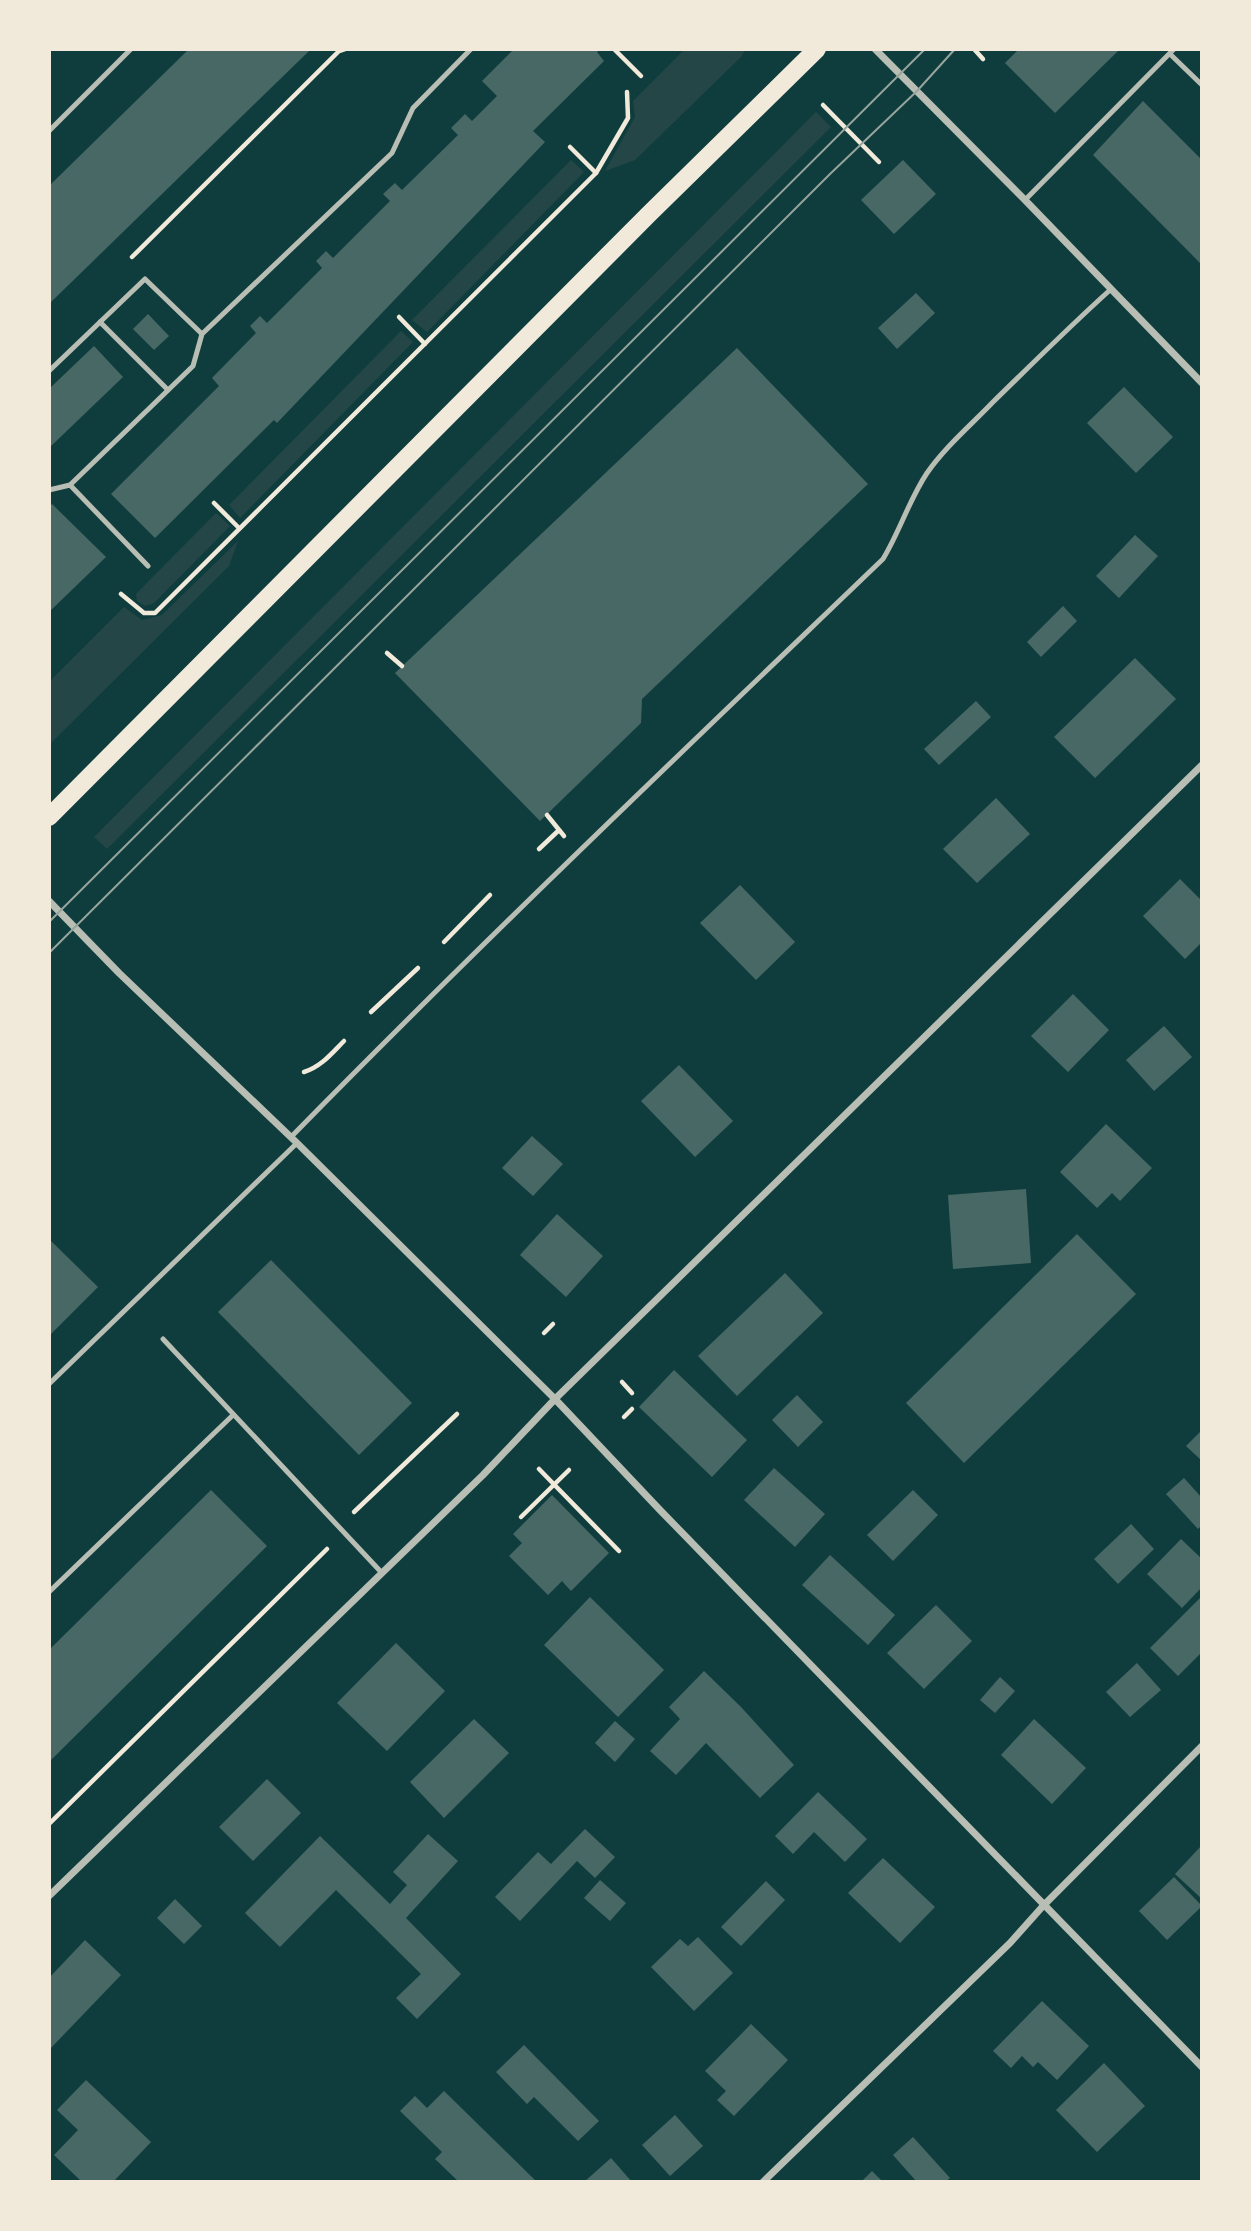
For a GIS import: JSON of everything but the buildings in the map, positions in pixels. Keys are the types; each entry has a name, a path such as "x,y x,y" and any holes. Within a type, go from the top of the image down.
{"main road":[{"path":"49,817 639,224 817,49"}],"street":[{"path":"875,49 1202,383"},
{"path":"49,1896 488,1470 555,1399 1202,765"},
{"path":"49,901 119,973 294,1140 555,1399 1043,1906 1202,2067"},
{"path":"763,2182 1010,1943 1043,1906 1202,1746"}],"lane":[{"path":"49,131 131,49"},
{"path":"49,490 70,485 193,366 202,334 392,153 413,108 471,49"},
{"path":"1025,200 1172,51 1202,85"},
{"path":"49,371 145,279 202,334"},
{"path":"49,1384 294,1140 381,1044 883,559 893,544 914,495 935,463 1071,325 1110,290"},
{"path":"100,322 168,390"},
{"path":"70,485 148,566"},
{"path":"163,1339 382,1573"},
{"path":"49,1592 233,1415"}],"path":[{"path":"126,263 339,50 345,49"},
{"path":"614,49 641,76"},
{"path":"974,49 984,59"},
{"path":"121,594 145,613 155,612 596,173 628,118 627,92"},
{"path":"823,105 879,162"},
{"path":"570,147 596,173"},
{"path":"399,317 425,344"},
{"path":"214,503 239,528"},
{"path":"387,653 402,666"},
{"path":"539,849 558,831"},
{"path":"444,942 490,895"},
{"path":"371,1012 418,968"},
{"path":"304,1072 322,1063 344,1041"},
{"path":"544,1333 553,1324"},
{"path":"622,1382 632,1393"},
{"path":"624,1417 632,1409"},
{"path":"49,1824 331,1545 339,1527 457,1414"},
{"path":"538,1469 619,1551"},
{"path":"521,1517 569,1470"}],"shaded area":[{"path":"685,49 746,49 741,57 635,160 605,171 635,117 633,101"},
{"path":"816,112 831,127 107,849 94,837"},
{"path":"571,160 584,172 427,332 412,320"},
{"path":"401,331 413,342 240,518 229,505"},
{"path":"216,513 230,526 154,603 145,606 137,601 136,594"},
{"path":"238,541 229,566 49,745 49,682 124,607 142,620 162,615"}],"tram line":[{"path":"49,922 925,49"},
{"path":"49,953 830,174 917,91 955,49"}]}
